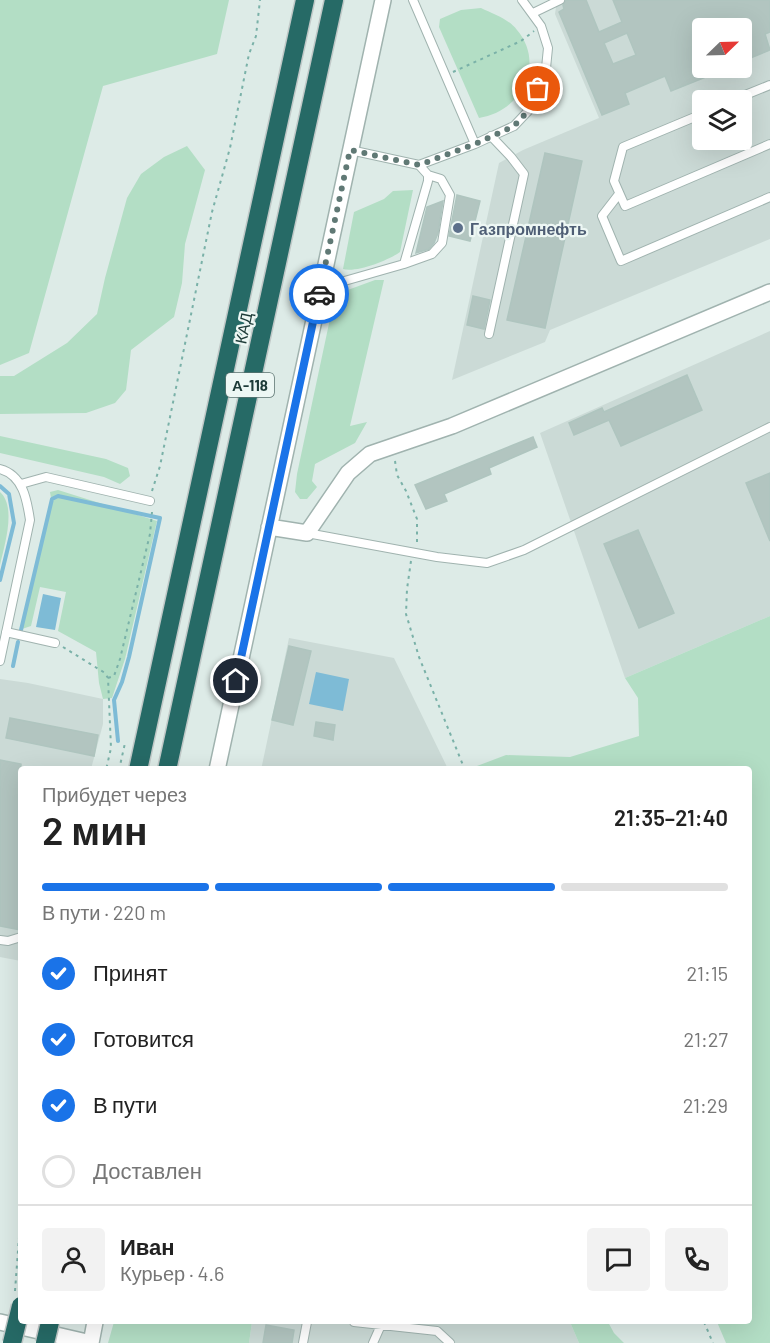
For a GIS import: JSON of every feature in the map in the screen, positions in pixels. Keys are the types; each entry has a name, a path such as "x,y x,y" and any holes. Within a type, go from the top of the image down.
{"highway":[{"name":"КАД","path":"139,766 305,0"},
{"name":"КАД","path":"168,766 334,0"},
{"path":"12,1343 18,1300"},
{"path":"45,1343 50,1324"}],"street":[{"path":"218,766 383,0"},
{"path":"269,527 307,533 348,473 370,454 452,426 770,292"},
{"path":"0,1322 91,1343 95,1324"}],"lane":[{"path":"413,0 475,144"},
{"path":"350,150 419,165 475,144 514,126 530,109 546,68 548,48 541,26 522,0"},
{"path":"533,13 560,0"},
{"path":"752,92 770,85"},
{"path":"692,118 623,147 614,181 625,206 770,144"},
{"path":"489,334 524,174 491,136"},
{"path":"321,288 432,254 442,243 450,195 441,179 428,175 419,165"},
{"path":"404,264 428,175"},
{"path":"620,194 602,216 621,261 770,197"},
{"path":"307,533 487,563 524,550 770,427"},
{"path":"0,469 7,471 21,484 30,520 0,661"},
{"path":"21,484 46,477 150,501"},
{"path":"6,632 55,643"},
{"path":"0,940 8,941 18,938"},
{"path":"303,1343 307,1324"},
{"path":"372,1324 437,1330 450,1343"},
{"path":"373,1343 381,1325"}],"path":[{"path":"108,678 114,676 122,653 151,528 150,501 160,466 212,212 230,148 249,54 256,36 260,0"},
{"path":"454,71 521,40 541,26"},
{"path":"388,447 397,475 417,519 415,552 407,589 406,614 419,657 463,766"},
{"path":"55,643 105,673 108,678 111,748 107,766"},
{"path":"120,766 125,743"},
{"path":"705,1324 713,1343"}],"shaded area":[{"path":"557,0 770,0 770,239 550,330 545,342 452,380 499,163 523,150 599,118 555,14"},
{"path":"770,331 770,616 625,678 540,433"},
{"path":"289,638 394,658 447,766 262,766"},
{"path":"0,679 103,699 103,724 92,766 18,766 18,960 0,957"},
{"path":"252,1324 571,1324 579,1343 249,1343"}],"green space":[{"path":"0,0 229,0 217,54 103,86 29,353 0,365"},
{"path":"481,8 514,26 525,43 529,57 529,71 525,84 507,106 494,114 479,118 439,27 440,19 461,10"},
{"path":"187,146 205,170 185,244 182,283 174,317 131,350 126,390 115,403 86,413 0,414 0,376 14,376 67,343 97,314 127,198 141,174 164,157"},
{"path":"413,190 400,252 381,262 356,269 343,269 354,212 384,199 393,191"},
{"path":"375,280 384,280 350,426 367,422 355,443 315,464 312,481 317,487 307,499 300,499 295,492 297,474 334,300 345,291"},
{"path":"0,436 106,459 128,468 130,476 120,484 104,477 0,453"},
{"path":"58,490 157,521 125,659 112,698 103,699 96,652 58,631 66,592 40,587 31,626 22,629 51,498 50,492"},
{"path":"0,492 8,507 9,517 0,565"},
{"path":"770,616 770,1343 726,1343 718,1324 752,1324 752,766 477,766 506,755 570,757 639,736 638,698 625,678"},
{"path":"113,1324 252,1324 249,1343 108,1343"},
{"path":"571,1324 609,1324 624,1343 579,1343"}],"water":[{"path":"43,594 61,598 55,630 36,627"},
{"path":"316,672 349,679 343,711 309,704"}],"building":[{"path":"566,0 586,0 599,32 622,22 613,0 770,0 770,32 765,34 770,50 752,57 752,18 692,18 692,78 703,78 671,91 665,76 625,93 629,104 602,115 559,12 564,9 563,5","holes":["627,33 636,55 613,64 604,43"]},
{"path":"545,153 582,161 545,328 507,320"},
{"path":"457,195 480,201 470,241 449,236"},
{"path":"443,201 438,233 434,243 429,249 416,253 427,207"},
{"path":"473,296 490,300 484,329 467,325"},
{"path":"687,375 702,410 621,446 609,420 574,435 569,423 602,408 604,412"},
{"path":"533,437 537,447 489,468 491,474 444,494 447,501 426,509 415,485"},
{"path":"770,473 770,541 746,483"},
{"path":"638,530 674,613 639,628 604,544"},
{"path":"289,646 311,651 293,725 272,720"},
{"path":"10,718 98,735 94,756 6,738"},
{"path":"316,722 335,725 333,740 314,736"},
{"path":"0,760 21,764 21,766 18,766 18,929 0,926"},
{"path":"266,1325 294,1330 292,1343 263,1343"}],"waterway":[{"path":"0,486 9,494 14,523 0,580"},
{"path":"21,630 52,499 58,496 160,518 129,657 114,700 118,741"},
{"path":"13,666 18,642"}],"way so far":[{"path":"319,294 350,150 419,165 475,144 514,126 530,109 538,89"}],"place":[{"name":"Газпромнефть","path":"458,228"}],"route":[{"path":"236,681 319,294"}]}
